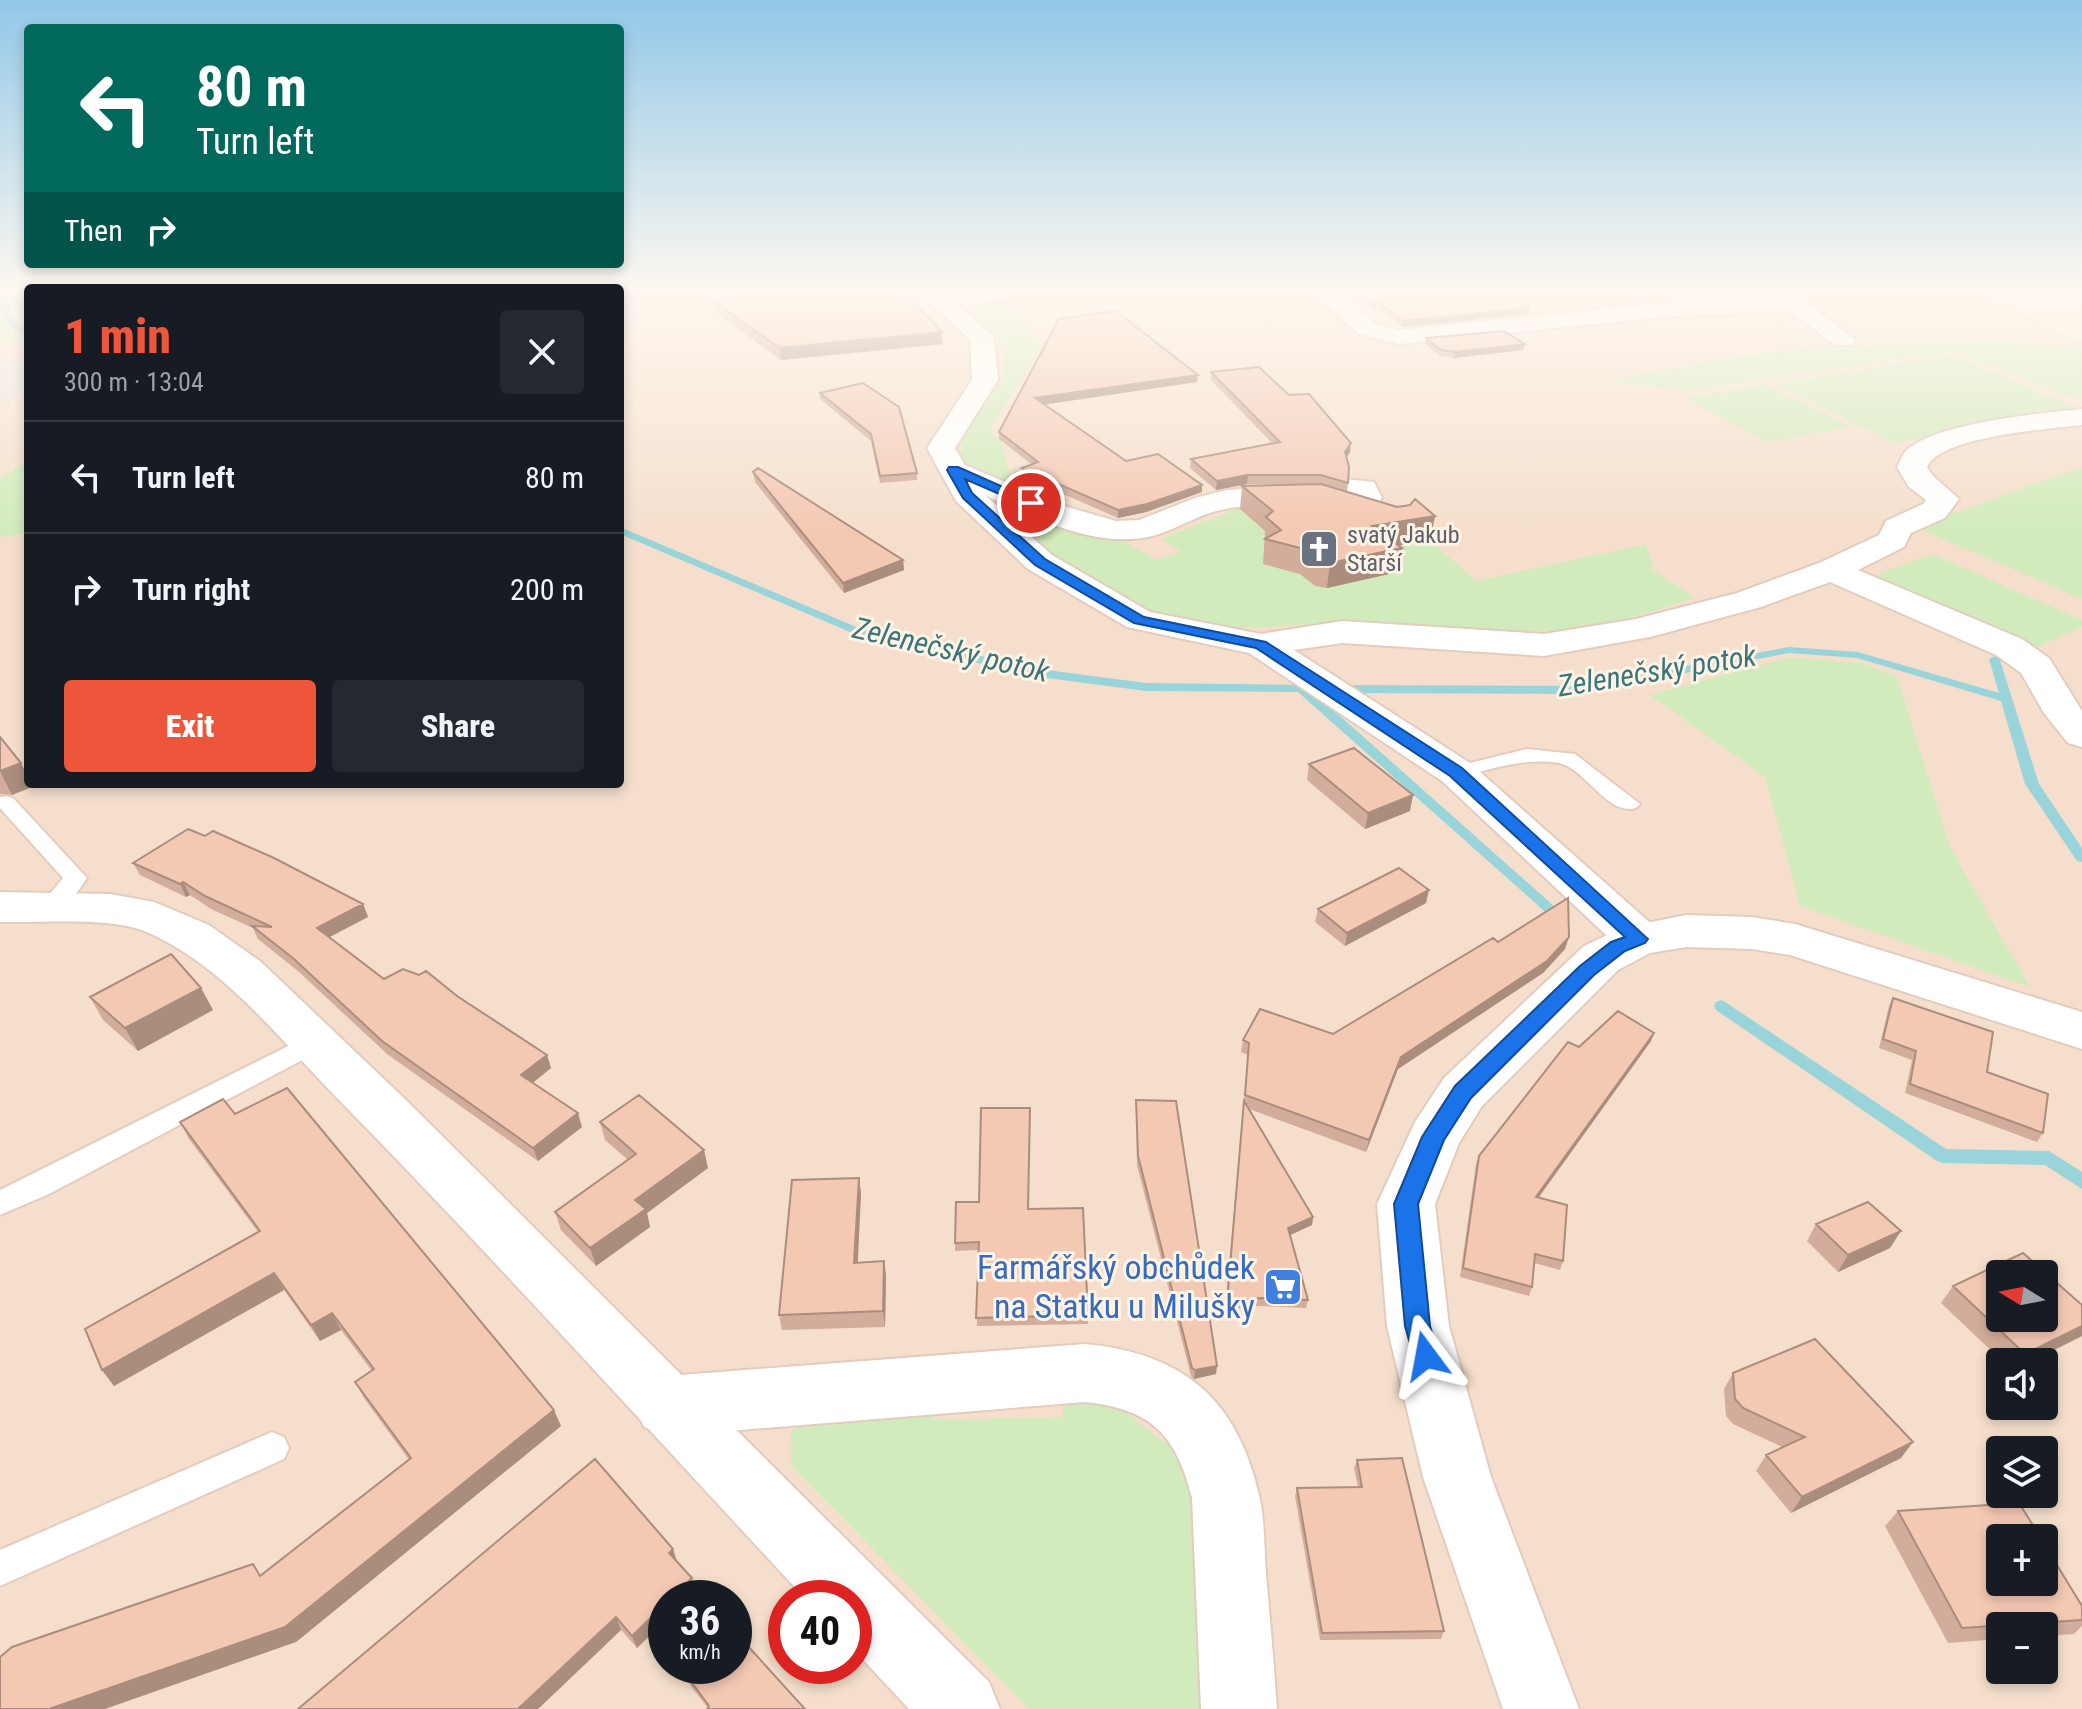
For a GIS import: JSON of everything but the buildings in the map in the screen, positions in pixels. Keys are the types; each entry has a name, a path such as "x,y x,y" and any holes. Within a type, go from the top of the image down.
{"street":[{"path":"984,371 985,380 941,448 967,495 1040,562 1139,620 1261,645 1342,632 1544,645 1637,629 1749,600 1831,570 1893,540 1897,528 1934,511 1944,499 1920,481 1912,467 1917,456 1957,439 2024,424 2082,417"},
{"path":"953,470 1057,514 1114,531 1135,530 1214,502 1247,496 1320,496 1360,485 1394,519"},
{"path":"1831,570 2009,647 2036,666 2063,713 2082,735"},
{"path":"1261,645 1456,772 1639,939"},
{"path":"26,906 129,912 174,926 244,974 314,1042 836,1580"},
{"path":"1541,1709 1457,1477 1418,1326 1406,1204 1434,1137 1463,1092 1601,958 1639,939 1686,931 1711,930 1795,940 2082,1031"},
{"path":"667,1406 1085,1373 1114,1375 1149,1388 1184,1410 1210,1444 1221,1469 1226,1498 1239,1709"},
{"path":"872,1616 962,1709"}],"lane":[{"path":"1456,772 1527,755 1568,758 1629,804"},
{"path":"6,802 76,878 26,906"},
{"path":"0,1203 39,1186 314,1042"},
{"path":"0,1568 272,1448"}],"shaded area":[{"path":"0,371 24,371 24,788 624,788 624,371 1664,371 1610,381 1685,391 1821,371 2003,371 2069,397 2082,398 2082,1709 0,1709"},
{"path":"0,371 24,371 24,394 0,403"}],"green space":[{"path":"1004,371 1027,371 989,431 1002,442 1010,475 1156,560 1181,552 1162,539 1254,502 1400,545 1430,540 1476,581 1646,544 1654,571 1695,598 1617,622 1528,632 1338,623 1215,630 1155,616 1040,549 976,491 960,450 968,427 1003,380"},
{"path":"1662,371 1821,371 1685,391 1606,381"},
{"path":"1856,371 1990,371 2081,410 1894,443 1775,384"},
{"path":"2003,371 2082,371 2082,398 2069,397"},
{"path":"1765,385 1852,427 1767,442 1686,398"},
{"path":"24,463 24,534 0,537 0,478"},
{"path":"2082,467 2082,599 1915,527"},
{"path":"1932,554 2082,620 2082,627 2030,650 1873,576"},
{"path":"1789,657 1863,663 1897,677 1950,847 2030,987 1800,906 1765,777 1650,695"},
{"path":"1064,1394 1126,1413 1168,1445 1196,1484 1216,1709 1029,1709 791,1465 791,1434 802,1408 931,1397 935,1420 1063,1417"}],"waterway":[{"name":"Zelenečský potok","path":"624,532 857,632 1039,673 1146,687 1301,688 1557,915"},
{"name":"Zelenečský potok","path":"1337,689 1576,690 1789,650 1858,655 2007,699"},
{"name":"Zelenečský potok","path":"1995,659 2007,699"},
{"name":"Zelenečský potok","path":"2007,699 2032,784 2082,858"},
{"name":"Zelenečský potok","path":"1722,1006 1943,1156 2049,1158 2082,1182"}],"place":[{"name":"svatý Jakub Starší","path":"1319,549"},
{"name":"Farmářský obchůdek na Statku u Milušky","path":"1283,1287"}],"route":[{"path":"1031,503 953,470 967,495 1040,562 1139,620 1261,645 1456,772 1639,939 1618,947 1587,971 1463,1092 1434,1137 1406,1204 1418,1326 1426,1356"}]}
